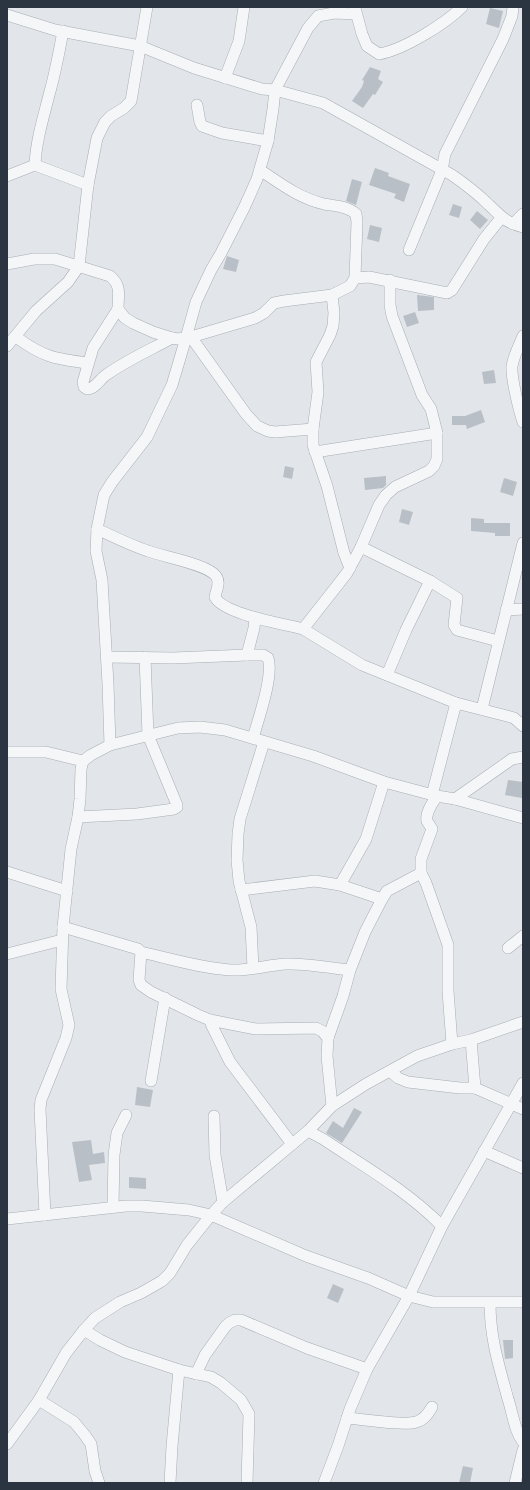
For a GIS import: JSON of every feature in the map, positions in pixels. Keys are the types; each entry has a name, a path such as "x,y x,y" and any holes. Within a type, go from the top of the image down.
{"street":[{"path":"7,346 36,311 68,282 79,266 88,185 97,138 105,122 111,116 124,108 131,100 147,7"},
{"path":"225,78 239,41 244,7"},
{"path":"110,745 107,657 102,580 96,551 97,529 104,495 112,482 147,437 172,385 189,337 196,302 244,208 260,170 268,141 275,90 308,28 318,16 356,11 367,46 379,54 394,50 437,26 462,7"},
{"path":"409,250 442,170 445,154 503,39 512,16 513,7"},
{"path":"14,13 63,31 140,46 194,68 262,89 275,90 323,103 465,184 489,205 501,218 518,225 523,214"},
{"path":"35,166 36,150 42,118 63,31"},
{"path":"197,105 202,126 222,133 268,141"},
{"path":"7,176 35,166 88,185"},
{"path":"7,264 34,259 55,259 101,272 115,280 119,287 118,309 93,348 83,382 87,389 90,389 104,376 123,363 172,338 189,337 255,318 264,313 274,303 332,295 350,286 355,278 356,214 347,208 307,200 260,170"},
{"path":"355,278 369,277 390,280 447,293 455,286 484,239 501,218"},
{"path":"303,629 340,583 350,568 380,504 386,496 395,487 429,471 434,466 437,459 437,433 431,409 422,395 392,316 390,305 390,280"},
{"path":"332,295 334,313 330,335 316,362 318,392 312,429 315,452 327,486 344,554 350,568"},
{"path":"118,309 125,318 172,338"},
{"path":"523,336 514,358 512,368 519,410 523,422"},
{"path":"16,337 31,348 46,356 62,360 88,363"},
{"path":"189,337 246,414 257,426 268,431 275,432 312,429"},
{"path":"315,452 437,433"},
{"path":"97,529 130,545 208,569 217,577 219,583 215,597 219,603 255,619 303,629 343,655 362,665 456,703 514,718 523,726"},
{"path":"482,709 523,543"},
{"path":"361,547 430,581 456,598 454,625 457,630 498,641"},
{"path":"387,675 406,630 430,581"},
{"path":"506,610 523,609"},
{"path":"247,655 255,619"},
{"path":"107,657 223,657 263,655 268,658 270,662 258,740 240,818 238,834 237,860 241,890 250,917 253,968"},
{"path":"78,817 136,814 174,809 177,807 148,735 145,657"},
{"path":"452,1044 448,990 448,945 421,873 421,859 432,832 427,817 435,795 456,703"},
{"path":"45,1215 40,1109 41,1100 66,1038 69,1025 61,989 62,940 71,849 78,817 82,782 81,769 83,761 110,745 178,728 225,730 313,756 384,782 455,799 523,818"},
{"path":"7,752 46,752 83,761"},
{"path":"455,799 512,759 523,757"},
{"path":"340,885 366,839 384,782"},
{"path":"7,872 67,891"},
{"path":"332,1106 327,1056 328,1038 343,996 350,970 365,932 387,891 421,873"},
{"path":"241,890 315,881 340,885 382,899"},
{"path":"63,927 126,944 138,949 141,952 212,968 233,970 301,964 350,970"},
{"path":"508,948 523,936"},
{"path":"7,954 62,940"},
{"path":"141,952 139,980 141,985 151,992 198,1016 210,1020 256,1029 316,1028 322,1031 328,1038"},
{"path":"151,1081 165,998"},
{"path":"210,1020 230,1062 292,1144"},
{"path":"7,1444 39,1400 66,1353 95,1318 120,1302 162,1281 170,1272 187,1245 223,1202 308,1131 332,1106 417,1056 452,1044 471,1040 523,1022"},
{"path":"471,1040 475,1088"},
{"path":"390,1071 398,1078 408,1082 460,1088 475,1088 523,1109"},
{"path":"324,1483 347,1418 367,1370 409,1296 442,1226 523,1083"},
{"path":"113,1207 114,1155 117,1133 126,1116"},
{"path":"214,1116 214,1155 223,1202"},
{"path":"308,1131 323,1139 410,1196 424,1207 442,1226"},
{"path":"484,1151 523,1168"},
{"path":"7,1219 113,1207 142,1206 189,1210 211,1215 306,1256 368,1278 409,1296 432,1302 523,1302"},
{"path":"490,1303 493,1345 515,1426 523,1442"},
{"path":"196,1374 205,1355 229,1323 235,1320 241,1320 307,1348 367,1370"},
{"path":"84,1330 100,1340 125,1352 179,1370 211,1377 221,1382 241,1400 249,1414 247,1483"},
{"path":"170,1483 179,1370"},
{"path":"39,1400 74,1422 84,1434 91,1444 94,1471 99,1483"},
{"path":"347,1418 410,1424 421,1420 427,1415 432,1407"},
{"path":"515,1483 523,1450"}],"building":[{"path":"490,8 503,11 499,28 486,24"},
{"path":"370,67 381,71 378,79 383,82 375,95 373,94 363,108 352,101 362,87 364,81 362,80"},
{"path":"375,168 389,173 388,176 410,184 404,202 394,198 396,194 369,185"},
{"path":"352,179 362,182 356,205 346,201"},
{"path":"453,204 462,207 459,218 449,215"},
{"path":"477,211 488,220 480,229 470,220"},
{"path":"370,225 382,228 379,242 367,239"},
{"path":"227,256 239,260 236,272 223,269"},
{"path":"417,295 434,297 434,310 418,311"},
{"path":"415,312 419,323 407,327 403,316"},
{"path":"494,370 496,383 484,384 482,372"},
{"path":"481,410 485,422 467,429 466,425 452,425 452,416 465,416"},
{"path":"285,466 294,468 292,479 283,477"},
{"path":"386,476 386,485 383,488 365,490 364,478"},
{"path":"504,478 517,482 513,496 500,492"},
{"path":"402,509 413,512 409,525 399,522"},
{"path":"471,518 484,519 484,523 510,523 510,536 495,536 495,533 471,531"},
{"path":"508,780 523,782 522,798 505,795"},
{"path":"137,1087 153,1090 150,1107 135,1105"},
{"path":"354,1108 362,1112 342,1143 326,1133 333,1121 343,1128"},
{"path":"91,1140 93,1154 104,1152 105,1163 89,1165 92,1180 79,1182 72,1142"},
{"path":"129,1177 146,1178 146,1189 129,1188"},
{"path":"333,1284 344,1289 338,1303 327,1298"},
{"path":"503,1340 513,1340 513,1358 505,1359"},
{"path":"463,1466 473,1468 470,1483 459,1483"}]}
